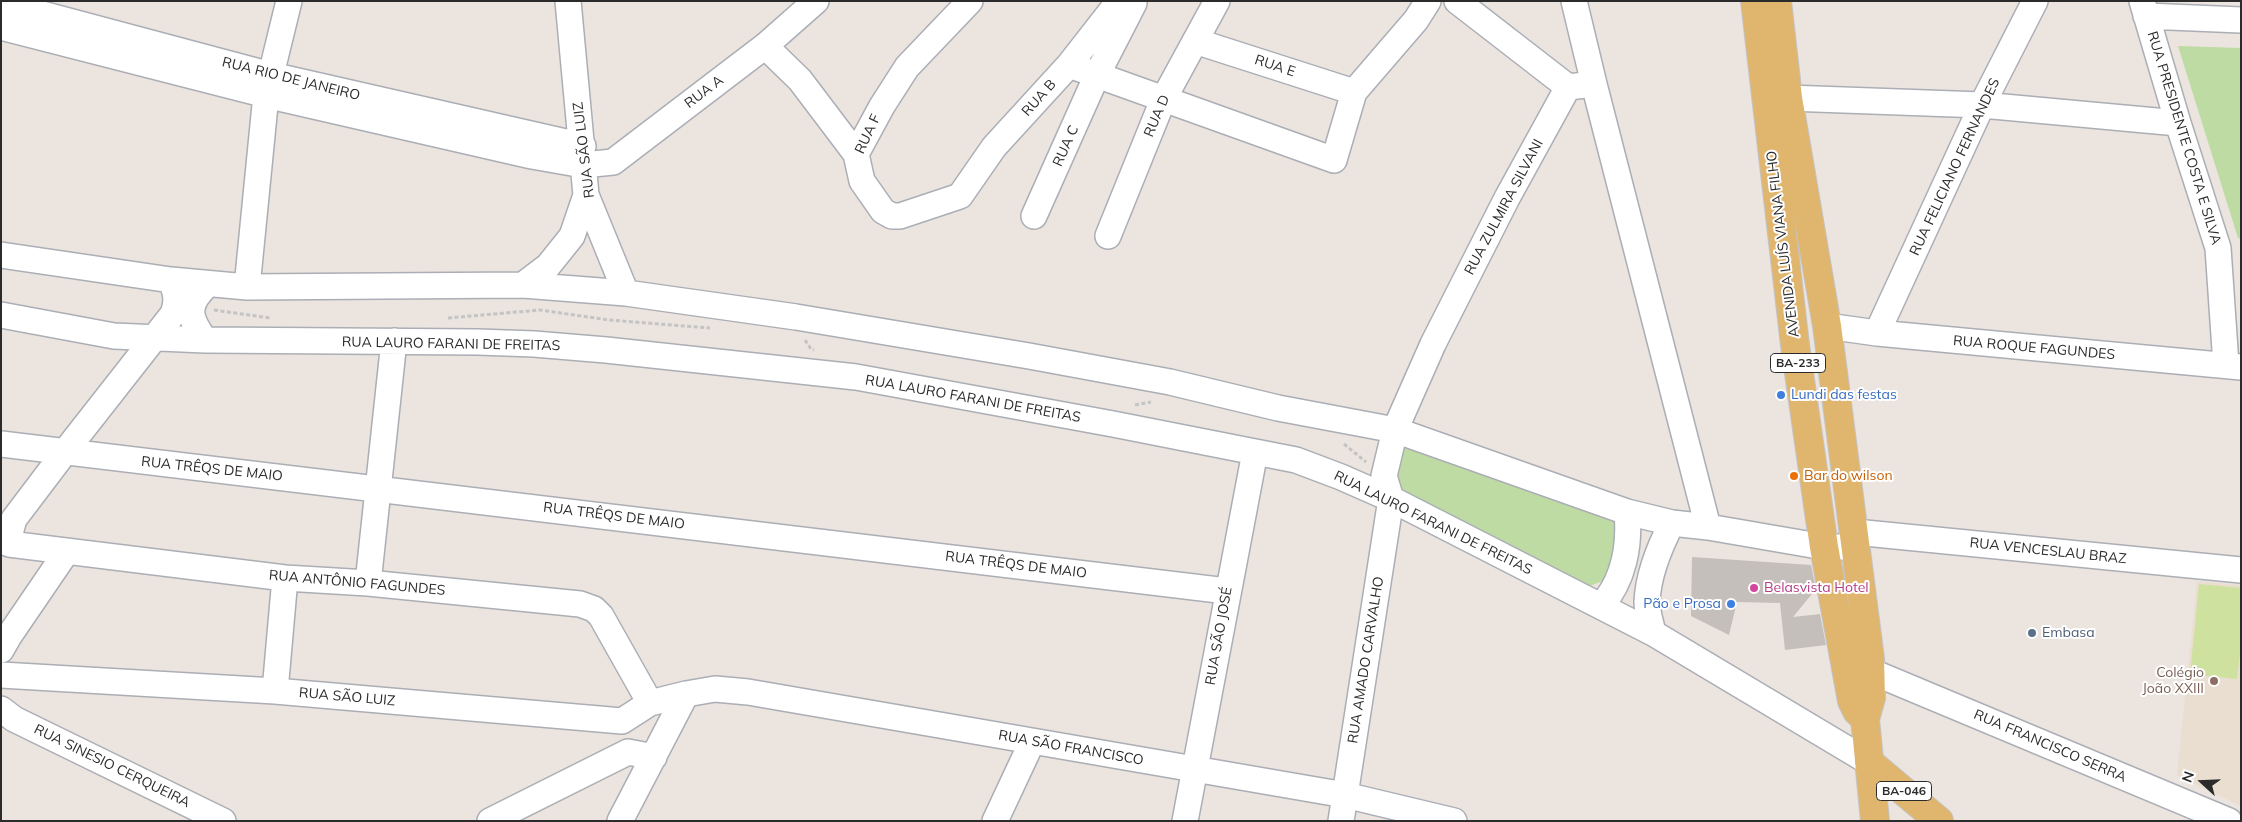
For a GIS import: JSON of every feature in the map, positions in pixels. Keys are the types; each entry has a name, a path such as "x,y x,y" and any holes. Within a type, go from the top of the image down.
{"main road":[{"name":"AVENIDA LUÍS VIANA FILHO","path":"1755,1 1795,346 1824,547 1852,701 1857,711 1865,719"},
{"name":"AVENIDA LUÍS VIANA FILHO","path":"1777,1 1788,98 1828,326 1855,540 1870,671 1871,698 1865,719 1869,762"},
{"name":"BA-046","path":"1869,762 1938,820"},
{"name":"BA-233","path":"1869,762 1875,821"},
{"path":"1907,821 1920,818 1938,820"}],"street":[{"path":"247,287 268,85 289,1"},
{"name":"RUA SÃO LUIZ","path":"568,1 586,194 626,293"},
{"name":"RUA A","path":"583,156 613,162 765,46 816,1"},
{"name":"RUA F","path":"960,196 900,216 892,216 883,211 862,181 856,154 906,67 970,1"},
{"name":"RUA B","path":"960,196 994,148 1069,65 1119,1"},
{"name":"RUA C","path":"1034,216 1097,75 1134,3 1132,1"},
{"name":"RUA D","path":"1108,236 1162,100 1217,1"},
{"path":"1069,65 1162,100 1334,160 1354,92 1416,20 1428,1"},
{"path":"1457,1 1568,87 1594,84"},
{"path":"1574,1 1708,527"},
{"name":"RUA FELICIANO FERNANDES","path":"1877,333 1982,106 2035,1"},
{"name":"RUA RIO DE JANEIRO","path":"1,3 268,85 532,156 583,156"},
{"path":"2156,9 2241,20"},
{"name":"RUA PRESIDENTE COSTA E SILVA","path":"2156,9 2178,123 2230,249 2234,366"},
{"name":"RUA RIO DE JANEIRO","path":"1,27 268,85"},
{"name":"RUA E","path":"1195,41 1354,92"},
{"path":"765,46 800,80 856,154"},
{"name":"RUA ZULMIRA SILVANI","path":"1391,499 1384,476 1395,430 1433,344 1507,198 1568,87"},
{"path":"1788,98 1982,106 2178,123"},
{"path":"523,285 548,266 572,236 586,194"},
{"path":"1,255 208,284 247,287 523,285 626,293 796,317 1170,382 1278,408 1395,430 1627,512 1672,523 1708,527 1824,547 1855,540"},
{"path":"64,453 153,338 167,324 177,303 171,280"},
{"path":"205,340 193,323 192,306 196,295 208,284"},
{"name":"RUA LAURO FARANI DE FREITAS","path":"1,315 114,336 205,340 478,342 543,345 856,377 1296,460 1341,476 1391,499 1602,606 1653,633 1869,762"},
{"name":"RUA ROQUE FAGUNDES","path":"1828,326 1877,333 2234,366"},
{"path":"368,583 380,488 394,341"},
{"name":"RUA TRÊQS DE MAIO","path":"1,444 1227,591"},
{"name":"RUA SÃO JOSÉ","path":"1185,821 1227,591 1255,452"},
{"name":"RUA ANTÔNIO FAGUNDES","path":"64,453 14,519 10,544 285,578 368,583 559,600 580,604 594,609 603,619 650,703"},
{"name":"RUA AMADO CARVALHO","path":"1341,821 1391,499"},
{"path":"1602,606 1615,586 1624,562 1629,535 1627,512"},
{"path":"1653,633 1647,602 1652,574 1663,540 1672,523"},
{"name":"RUA VENCESLAU BRAZ","path":"1855,540 2241,570"},
{"path":"1,650 67,551"},
{"path":"275,691 285,578"},
{"name":"RUA FRANCISCO SERRA","path":"1870,671 2229,821"},
{"name":"RUA SÃO LUIZ","path":"1,675 275,691 622,721"},
{"name":"RUA SÃO FRANCISCO","path":"686,694 715,689 748,692 1346,795 1454,821"},
{"path":"628,752 622,721 650,703 686,694"},
{"path":"620,821 686,694"},
{"name":"RUA SINESIO CERQUEIRA","path":"1,709 14,719 224,821"},
{"path":"995,821 1032,742"},
{"path":"490,821 628,752 654,757"}],"path":[{"path":"192,306 272,318"},
{"path":"444,319 540,310 609,320 716,328"},
{"path":"1129,405 1137,406 1160,399"},
{"path":"1340,443 1348,445"}],"shaded area":[{"name":"Colégio João XXIII","path":"2197,581 2241,585 2241,806 2177,776"}],"green space":[{"path":"2178,46 2241,48 2241,239 2238,238"},
{"path":"1409,443 1614,514 1625,539 1605,580 1587,587 1396,489 1395,455"},
{"path":"2199,584 2241,588 2241,644 2237,679 2190,674"}],"building":[{"name":"Belasvista Hotel","path":"1692,557 1811,565 1816,589 1793,617 1820,614 1826,645 1785,650 1780,603 1737,602 1729,635 1691,616"}],"place":[{"name":"Lundi das festas","path":"1781,395"},
{"name":"Bar do wilson","path":"1794,476"},
{"name":"Belasvista Hotel","path":"1754,588"},
{"name":"Pão e Prosa","path":"1731,604"},
{"name":"Embasa","path":"2032,633"},
{"name":"Colégio João XXIII","path":"2214,681"}]}
